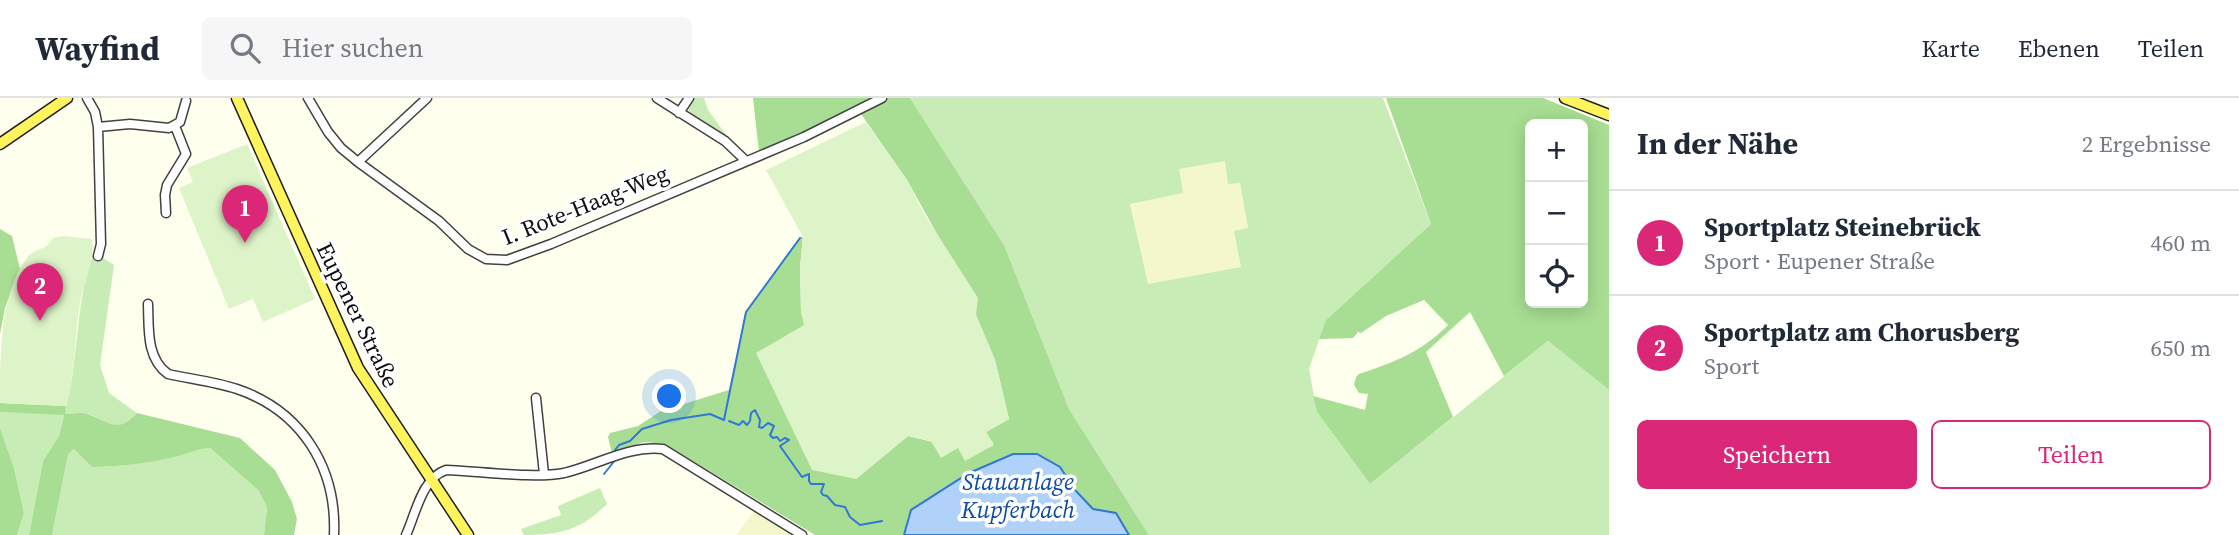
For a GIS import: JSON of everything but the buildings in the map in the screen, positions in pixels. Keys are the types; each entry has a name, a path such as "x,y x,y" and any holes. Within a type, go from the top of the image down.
{"main road":[{"path":"0,144 67,98"},
{"name":"Eupener Straße","path":"237,98 358,368 468,535"},
{"path":"1565,98 1609,116"}],"street":[{"path":"87,98 95,112 98,127 102,244 98,256"},
{"name":"I. Rote-Haag-Weg","path":"308,98 328,132 341,148 358,162 439,221 468,249 486,259 507,260 551,244 804,136 882,98"},
{"path":"358,162 427,98"},
{"path":"657,98 725,141 745,160"},
{"path":"678,113 689,98"},
{"path":"98,127 130,124 164,128 175,126 180,122 186,101"},
{"path":"166,214 167,185 186,154 175,126"},
{"path":"148,304 153,358 162,370 248,393 290,418 305,434 324,467 332,491 334,535"},
{"path":"536,398 544,474"},
{"path":"406,535 430,479 436,473 446,470 564,473 645,447 663,449 802,535"}],"green space":[{"path":"692,98 704,98 708,110 730,140 691,114 688,109"},
{"path":"753,98 875,98 810,131 759,152"},
{"path":"888,98 910,98 1004,245 1069,409 1149,535 1129,535 1116,513 1093,509 1075,490 1060,467 908,516 904,535 815,535 665,444 644,442 612,453 608,437 610,433 638,426 661,411 729,390 746,311 800,237 803,237 800,267 801,312 856,479 908,436 958,448 994,445 986,432 1009,419 995,360 976,315 976,304 907,180 861,114"},
{"path":"910,98 1383,98 1431,224 1326,320 1309,369 1317,412 1370,484 1548,341 1609,390 1609,535 1149,535 1069,409 1004,245","holes":["1225,161 1228,184 1240,183 1248,228 1234,231 1241,267 1148,284 1130,204 1183,193 1179,169"]},
{"path":"1386,98 1543,98 1609,125 1609,390 1548,341 1504,376 1470,312 1426,352 1453,417 1370,484 1317,412 1313,396 1365,410 1368,394 1359,393 1354,385 1356,377 1418,349 1448,325 1424,300 1386,316 1361,333 1358,332 1353,338 1319,339 1326,320 1431,224"},
{"path":"866,122 907,180 923,212 978,298 976,315 995,360 1009,419 986,432 994,445 965,461 958,448 941,458 931,441 908,436 856,479 812,470 756,353 804,325 800,267 803,237 766,170"},
{"path":"247,144 315,299 263,322 253,299 229,309 179,188 193,182 187,168"},
{"path":"1225,160 1240,183 1248,229 1235,232 1241,267 1148,284 1130,204 1182,193 1178,169"},
{"path":"0,229 12,236 20,269 5,308 0,334"},
{"path":"63,236 92,239 93,247 80,303 72,381 66,406 0,403 2,335 13,285 30,254 46,247 53,238"},
{"path":"94,252 114,265 100,365 109,393 137,413 118,425 84,413 64,414 73,374 83,292"},
{"path":"0,403 66,406 65,414 85,413 118,425 130,420 137,413 240,438 275,470 292,502 297,519 294,535 264,535 267,507 258,490 210,448 146,463 92,467 74,449 68,455 52,535 29,535 43,461 59,436 64,415 0,412"},
{"path":"0,412 64,414 59,436 43,461 29,535 17,535 24,513 14,468 0,428"},
{"path":"0,428 14,468 24,513 17,535 0,535"},
{"path":"198,448 210,448 258,490 267,507 264,535 52,535 68,455 75,449 92,467 146,462"},
{"path":"600,488 607,504 588,520 559,532 524,535 521,529 561,515 558,506"},
{"path":"754,511 792,533 791,535 736,535"}],"water":[{"name":"Stauanlage Kupferbach","path":"1013,454 1037,454 1060,467 1075,490 1093,509 1116,513 1129,535 904,535 911,510 969,473"}],"waterway":[{"path":"615,454 619,445 630,441 642,429 671,420 710,414 724,420 746,312 800,238"},
{"path":"729,421 739,425 743,421 747,425 751,413 755,410 760,420 759,427 762,428 768,423 774,426 770,435 773,438 777,437 780,441 785,438 789,440 780,446 802,477 809,474 811,484 824,484 821,492 823,495 835,505 845,507 850,517 860,525 882,521"},
{"path":"604,474 616,459"}],"place":[{"name":"Sportplatz Steinebrück","path":"245,243"},
{"name":"Sportplatz am Chorusberg","path":"40,321"}]}
